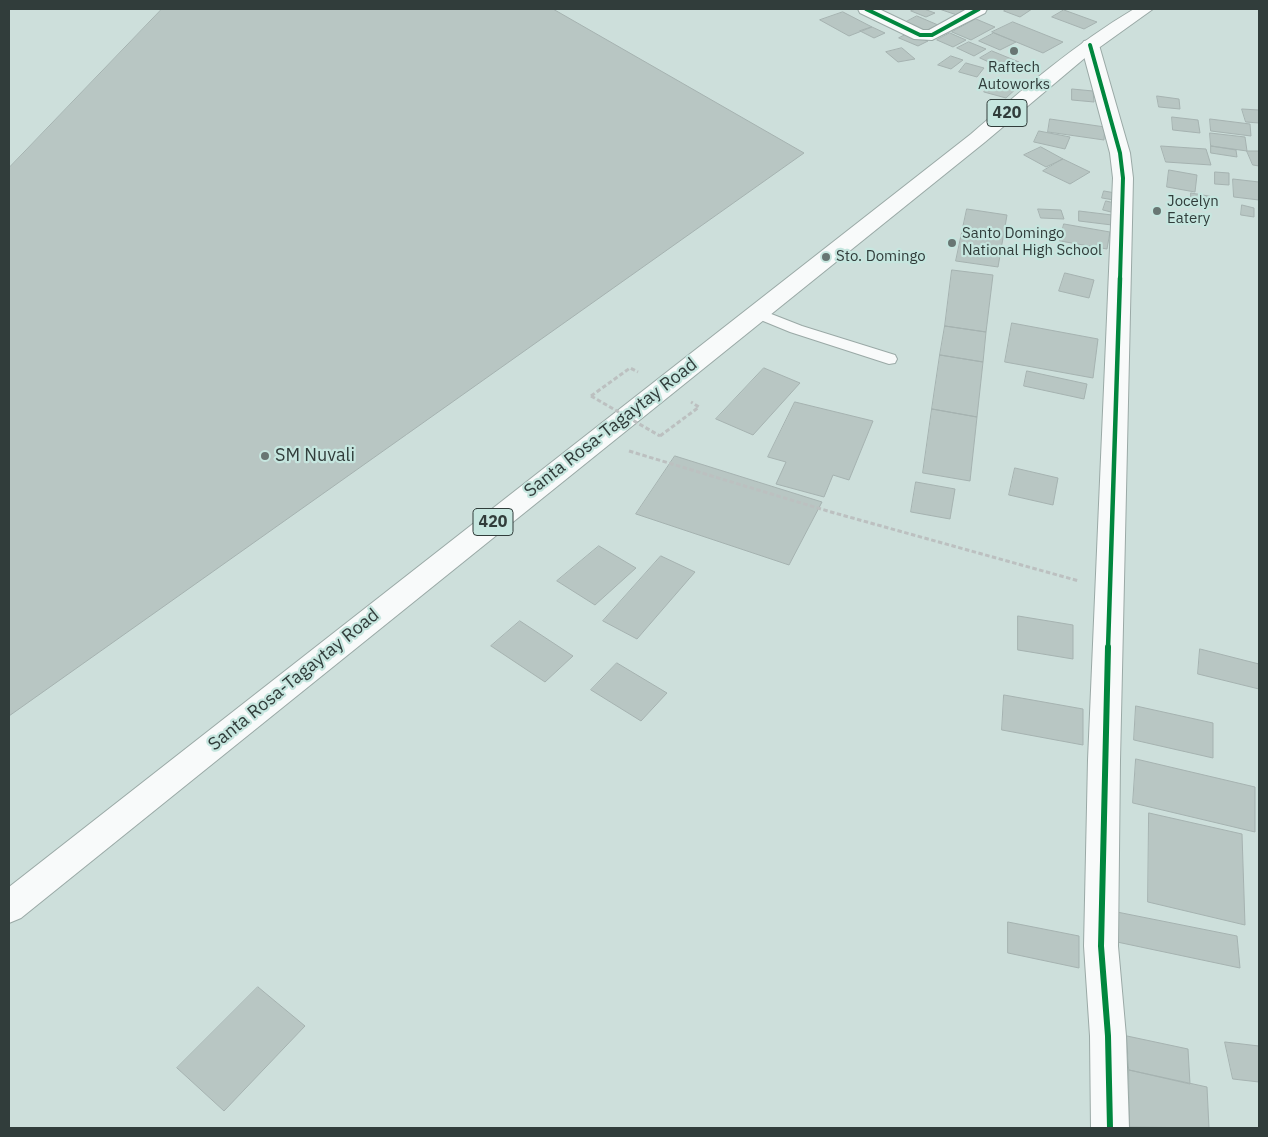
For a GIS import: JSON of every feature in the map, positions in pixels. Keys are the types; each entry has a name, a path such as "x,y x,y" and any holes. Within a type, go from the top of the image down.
{"main road":[{"path":"866,9 920,34 932,35 979,9"},
{"name":"Santa Rosa-Tagaytay Road","path":"9,907 978,138 1036,87 1090,45 1145,9"},
{"path":"1090,45 1120,153 1123,178 1101,946 1108,1036 1110,1128"}],"lane":[{"path":"756,313 889,359"}],"path":[{"path":"630,368 591,396 660,436 699,407"},
{"path":"595,441 831,512 973,550 1110,590"}],"building":[{"name":"SM Nuvali","path":"162,9 553,9 804,153 9,716 9,168"},
{"path":"924,9 935,13 926,17 911,11"},
{"path":"1007,9 1032,9 1020,17 1004,11"},
{"path":"942,10 975,10 963,17"},
{"path":"1064,10 1097,22 1084,29 1052,17"},
{"path":"843,12 872,27 849,36 820,20"},
{"path":"917,16 938,25 925,31 904,23"},
{"path":"976,19 995,27 971,40 952,32"},
{"path":"1013,22 1063,42 1043,53 992,32"},
{"path":"872,27 885,33 874,38 860,31"},
{"path":"909,33 928,41 918,46 899,38"},
{"path":"950,33 966,40 953,47 937,40"},
{"path":"994,33 1016,42 1000,50 979,41"},
{"path":"969,42 986,49 974,56 957,48"},
{"path":"902,48 915,59 898,62 886,52"},
{"path":"992,51 1019,62 1006,70 980,58"},
{"path":"951,56 963,60 951,69 938,65"},
{"path":"966,63 984,68 977,77 959,72"},
{"path":"997,79 1019,86 1006,98 984,92"},
{"path":"1072,89 1093,91 1094,102 1072,100"},
{"path":"1157,96 1179,99 1180,109 1159,107"},
{"path":"1242,109 1259,110 1259,123 1246,122"},
{"path":"1172,117 1198,120 1200,133 1173,130"},
{"path":"1050,119 1105,127 1104,140 1048,132"},
{"path":"1210,119 1250,124 1251,136 1211,131"},
{"path":"1039,131 1070,137 1065,149 1034,142"},
{"path":"1210,133 1245,137 1247,151 1211,146"},
{"path":"1161,146 1206,149 1211,165 1166,162"},
{"path":"1211,146 1236,150 1237,157 1211,153"},
{"path":"1041,147 1063,159 1046,167 1024,155"},
{"path":"1247,151 1259,151 1259,166 1253,165"},
{"path":"1063,159 1090,172 1070,184 1043,171"},
{"path":"1169,170 1197,175 1195,192 1167,187"},
{"path":"1215,172 1229,173 1229,185 1215,184"},
{"path":"1233,179 1259,182 1259,200 1234,197"},
{"path":"1104,191 1121,194 1120,201 1102,198"},
{"path":"1191,193 1214,197 1215,207 1191,204"},
{"path":"1106,201 1119,204 1115,213 1103,210"},
{"path":"1242,205 1254,208 1254,217 1241,215"},
{"path":"967,209 1007,215 998,267 956,261"},
{"path":"1038,209 1061,210 1064,219 1041,218"},
{"path":"1079,211 1112,215 1112,225 1079,221"},
{"path":"1064,224 1110,232 1107,249 1060,241"},
{"path":"952,270 993,275 986,332 945,326"},
{"path":"1065,273 1094,280 1089,298 1059,291"},
{"path":"1012,323 1098,339 1093,378 1005,362"},
{"path":"945,326 986,332 983,362 940,355"},
{"path":"940,355 983,362 977,417 932,409"},
{"path":"764,368 800,383 753,435 716,419"},
{"path":"1027,371 1087,384 1084,399 1024,386"},
{"path":"795,402 873,421 849,480 833,475 824,497 776,484 786,462 768,457"},
{"path":"932,409 977,417 970,481 923,473"},
{"path":"675,456 822,502 789,565 636,514"},
{"path":"1015,468 1058,478 1053,505 1009,495"},
{"path":"916,482 955,489 950,519 911,512"},
{"path":"599,546 636,568 595,605 557,581"},
{"path":"661,556 695,572 637,639 603,621"},
{"path":"1018,616 1073,625 1073,659 1018,650"},
{"path":"520,621 573,656 545,682 491,646"},
{"path":"1200,649 1259,664 1259,689 1198,674"},
{"path":"617,663 667,693 641,721 591,690"},
{"path":"1004,695 1083,709 1083,745 1002,730"},
{"path":"1136,706 1213,723 1213,758 1134,740"},
{"path":"1136,759 1255,787 1255,832 1133,803"},
{"path":"1149,813 1242,834 1245,925 1148,902"},
{"path":"1117,912 1237,936 1240,968 1117,942"},
{"path":"1008,922 1079,936 1079,968 1008,953"},
{"path":"258,987 305,1026 224,1111 177,1068"},
{"path":"1127,1036 1188,1049 1190,1084 1129,1070"},
{"path":"1225,1042 1259,1046 1259,1082 1233,1079"},
{"path":"1129,1070 1207,1087 1209,1128 1130,1127"}],"cycle path":[{"path":"866,9 920,35 932,35 979,9"},
{"path":"1090,45 1120,153 1123,178 1104,760 1101,946 1108,1036 1110,1128"}],"place":[{"name":"Raftech Autoworks","path":"1014,51"},
{"name":"Jocelyn Eatery","path":"1157,211"},
{"name":"Santo Domingo National High School","path":"952,243"},
{"name":"Sto. Domingo","path":"826,257"},
{"name":"SM Nuvali","path":"265,456"}]}
